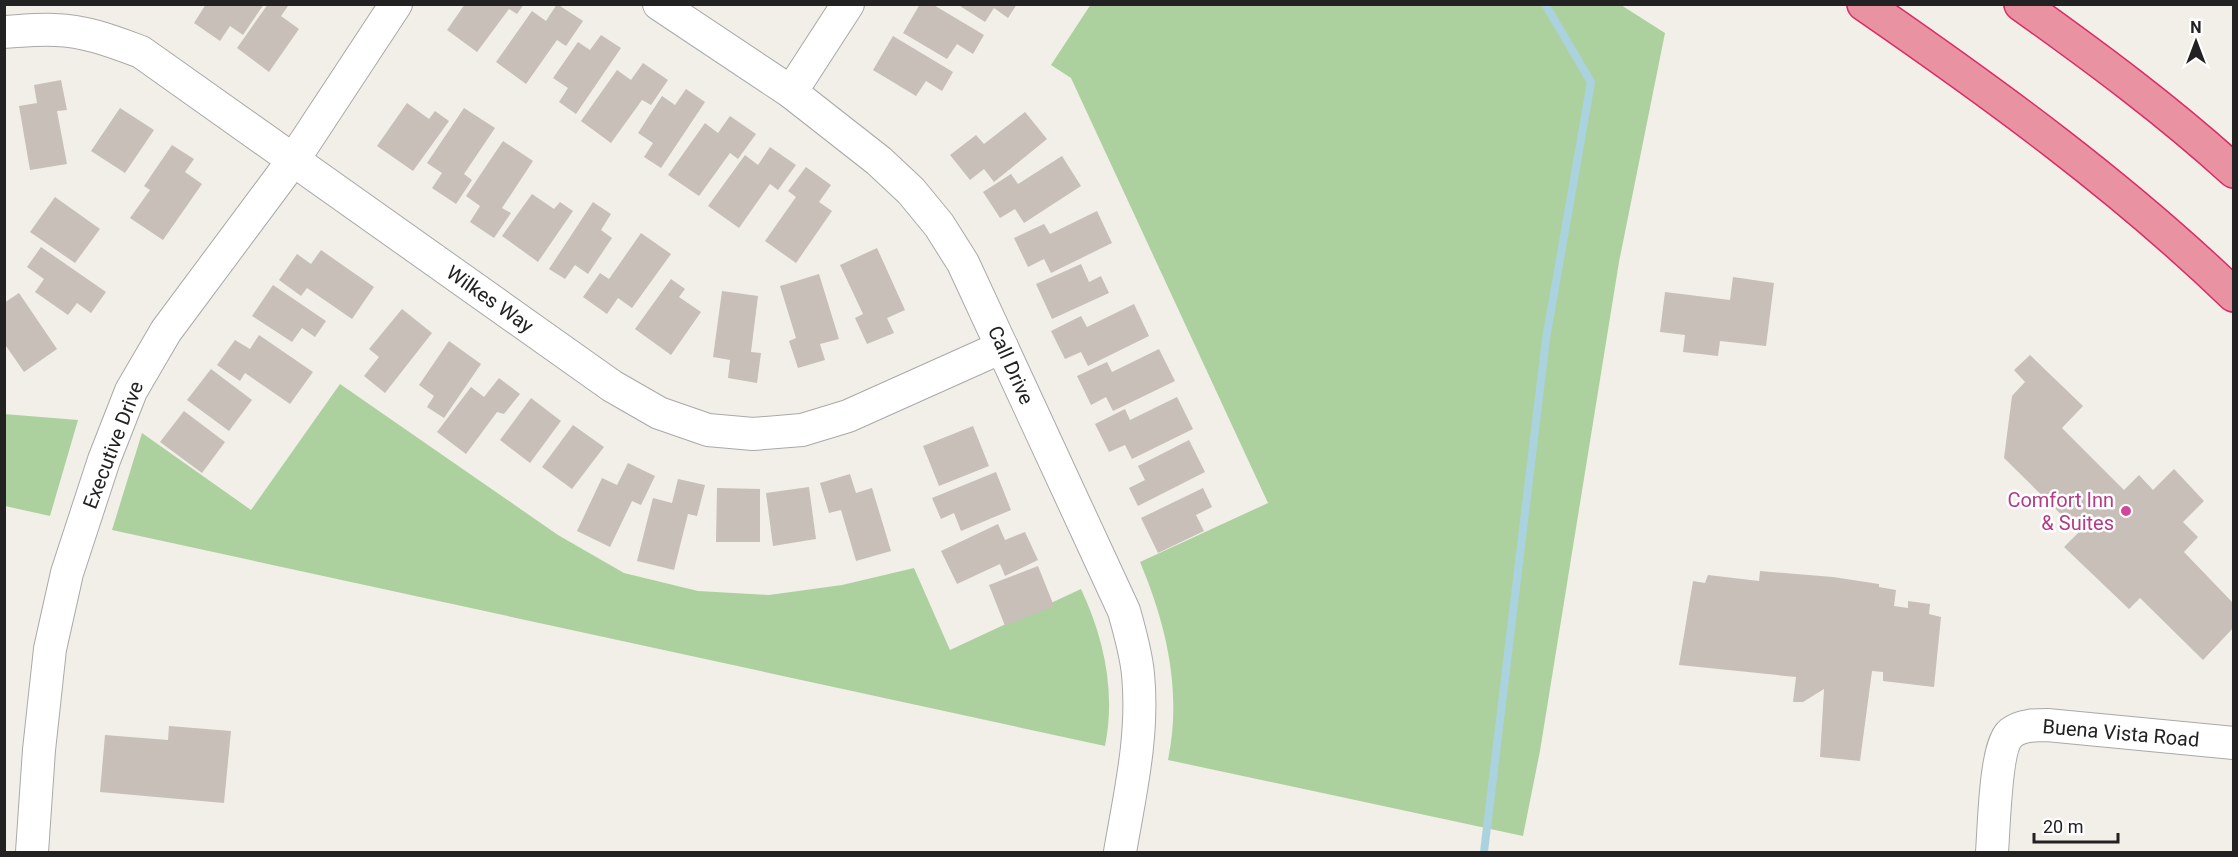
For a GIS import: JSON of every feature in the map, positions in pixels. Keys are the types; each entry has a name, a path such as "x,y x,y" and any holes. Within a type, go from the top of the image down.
{"highway":[{"path":"1864,4 2011,107 2133,205 2234,295"},
{"path":"2021,4 2099,60 2234,171"}],"street":[{"name":"Executive Drive","path":"32,852 39,750 50,649 67,573 104,460 131,391 166,331 294,159 396,4"},
{"name":"Call Drive","path":"659,4 791,92 854,140 911,191 939,225 963,263 1124,611 1133,642 1138,674 1140,720 1120,852"},
{"path":"791,92 848,4"},
{"name":"Wilkes Way","path":"4,32 56,30 84,33 141,52 612,386 659,413 708,430 753,434 802,430 848,416 1002,347"},
{"name":"Buena Vista Road","path":"1992,852 2001,753 2011,733 2031,725 2047,725 2234,744"}],"green space":[{"path":"1091,4 1621,5 1665,33 1619,262 1540,751 1523,836 1168,760 1173,709 1169,660 1158,610 1140,562 1268,503 1071,78 1051,65"},
{"path":"340,384 558,535 624,573 698,591 769,595 842,585 914,568 950,650 1081,589 1096,627 1106,666 1109,706 1105,746 112,530 142,433 251,510"},
{"path":"4,414 78,420 50,516 5,506"}],"building":[{"path":"206,4 264,4 243,35 230,26 220,41 194,23"},
{"path":"268,4 288,6 281,16 299,29 269,72 237,48"},
{"path":"465,4 524,4 517,14 509,9 477,52 447,30"},
{"path":"557,4 583,21 566,46 557,40 526,84 496,62 532,11 546,21"},
{"path":"920,4 932,4 984,35 973,54 957,44 947,59 903,33"},
{"path":"957,4 1017,4 1008,18 994,8 985,22"},
{"path":"601,35 621,48 576,114 559,102 568,88 553,78 578,42 590,50"},
{"path":"893,36 953,72 942,91 926,81 916,96 873,70"},
{"path":"643,63 668,80 651,105 642,100 611,143 581,121 617,70 631,80"},
{"path":"61,80 67,110 57,111 67,164 30,170 19,106 37,103 34,85"},
{"path":"686,89 705,102 661,168 644,157 653,143 638,133 662,96 675,105"},
{"path":"407,103 429,119 435,111 449,121 413,171 377,146"},
{"path":"120,108 154,130 125,173 91,151"},
{"path":"464,108 495,128 464,174 472,180 456,204 432,188 442,173 427,163"},
{"path":"1025,112 1047,139 994,182 984,169 970,180 950,155 976,135 984,144"},
{"path":"730,116 756,134 738,159 730,153 699,196 668,175 705,123 718,133"},
{"path":"503,141 533,161 502,208 511,213 494,238 470,222 480,206 466,196"},
{"path":"172,145 194,159 185,172 202,184 163,240 130,218 150,190 144,186"},
{"path":"770,147 796,165 778,190 770,184 739,228 708,206 745,155 758,165"},
{"path":"1062,156 1081,186 1024,223 1015,209 1000,218 983,192 1011,174 1018,184"},
{"path":"806,167 831,185 819,202 832,211 796,263 765,241 796,197 788,191"},
{"path":"532,194 554,209 560,202 573,211 538,262 502,236"},
{"path":"55,197 100,229 75,263 30,232"},
{"path":"593,202 611,214 601,230 612,238 588,274 575,265 565,279 549,269"},
{"path":"1097,211 1112,243 1051,273 1044,259 1028,267 1014,238 1044,224 1050,234"},
{"path":"641,233 671,254 632,308 618,298 607,314 583,297 600,273 609,279"},
{"path":"41,247 106,292 91,313 77,303 68,315 35,292 44,279 27,267"},
{"path":"877,248 905,310 887,318 894,333 867,344 855,318 863,314 840,265"},
{"path":"321,250 374,287 352,319 307,288 301,296 279,280 297,254 311,264"},
{"path":"1081,264 1089,282 1101,276 1109,293 1052,319 1036,284"},
{"path":"819,274 839,339 820,344 825,360 798,368 789,341 796,338 780,286"},
{"path":"1733,277 1774,283 1766,346 1720,341 1718,356 1683,352 1685,335 1660,332 1665,292 1730,300"},
{"path":"671,279 685,289 679,297 701,312 671,355 635,329"},
{"path":"273,285 326,321 315,337 302,328 292,342 252,316"},
{"path":"722,291 758,296 751,352 761,353 757,383 728,378 730,360 713,357"},
{"path":"19,293 57,349 24,372 4,343 4,303"},
{"path":"1134,304 1149,336 1088,366 1081,352 1065,359 1051,331 1081,316 1087,327"},
{"path":"402,309 432,333 385,393 364,376 379,357 369,349"},
{"path":"259,335 313,372 290,404 245,373 240,381 217,365 235,340 250,349"},
{"path":"449,341 481,364 444,418 427,407 434,396 419,385"},
{"path":"1159,349 1175,381 1113,411 1106,397 1091,405 1077,376 1107,362 1112,372"},
{"name":"Comfort Inn & Suites","path":"2030,355 2083,406 2062,428 2124,490 2139,475 2153,490 2174,469 2204,501 2183,522 2198,537 2184,552 2234,604 2234,627 2203,660 2140,598 2129,609 2064,547 2079,532 2004,458 2012,396 2025,382 2014,370"},
{"path":"211,369 252,400 229,431 187,400"},
{"path":"499,378 520,394 504,414 497,412 466,454 437,432 471,387 484,397"},
{"path":"1177,397 1193,429 1132,459 1125,445 1109,452 1095,424 1125,409 1130,420"},
{"path":"531,398 561,421 530,463 500,440"},
{"path":"184,411 225,442 202,473 160,442"},
{"path":"573,425 604,447 572,489 542,467"},
{"path":"973,426 989,466 939,486 923,446"},
{"path":"1189,440 1205,472 1138,506 1129,488 1145,480 1138,466"},
{"path":"628,463 655,476 641,505 632,501 610,547 577,531 602,478 617,485"},
{"path":"996,472 1011,510 961,531 954,513 941,519 932,498"},
{"path":"850,474 856,493 872,488 891,551 856,561 841,510 829,513 820,483"},
{"path":"678,479 705,485 697,516 688,514 674,570 637,561 653,498 672,503"},
{"path":"809,487 816,539 773,546 766,493"},
{"path":"717,488 760,489 760,542 716,542"},
{"path":"1203,488 1212,507 1196,515 1204,531 1158,553 1141,518"},
{"path":"998,524 1005,540 1025,532 1038,560 1005,576 1000,564 957,584 941,551"},
{"path":"1038,566 1054,606 1005,626 989,585"},
{"path":"1760,571 1833,577 1879,584 1879,587 1896,590 1894,606 1908,608 1908,601 1930,604 1929,614 1941,617 1934,687 1883,681 1883,672 1872,671 1860,761 1820,757 1824,689 1803,702 1793,702 1796,677 1679,665 1693,581 1705,583 1708,575 1759,581"},
{"path":"169,726 231,731 224,803 100,792 105,735 168,740"}],"waterway":[{"path":"1484,852 1546,339 1591,82 1545,4"}],"place":[{"name":"Comfort Inn & Suites","path":"2126,511"}]}
